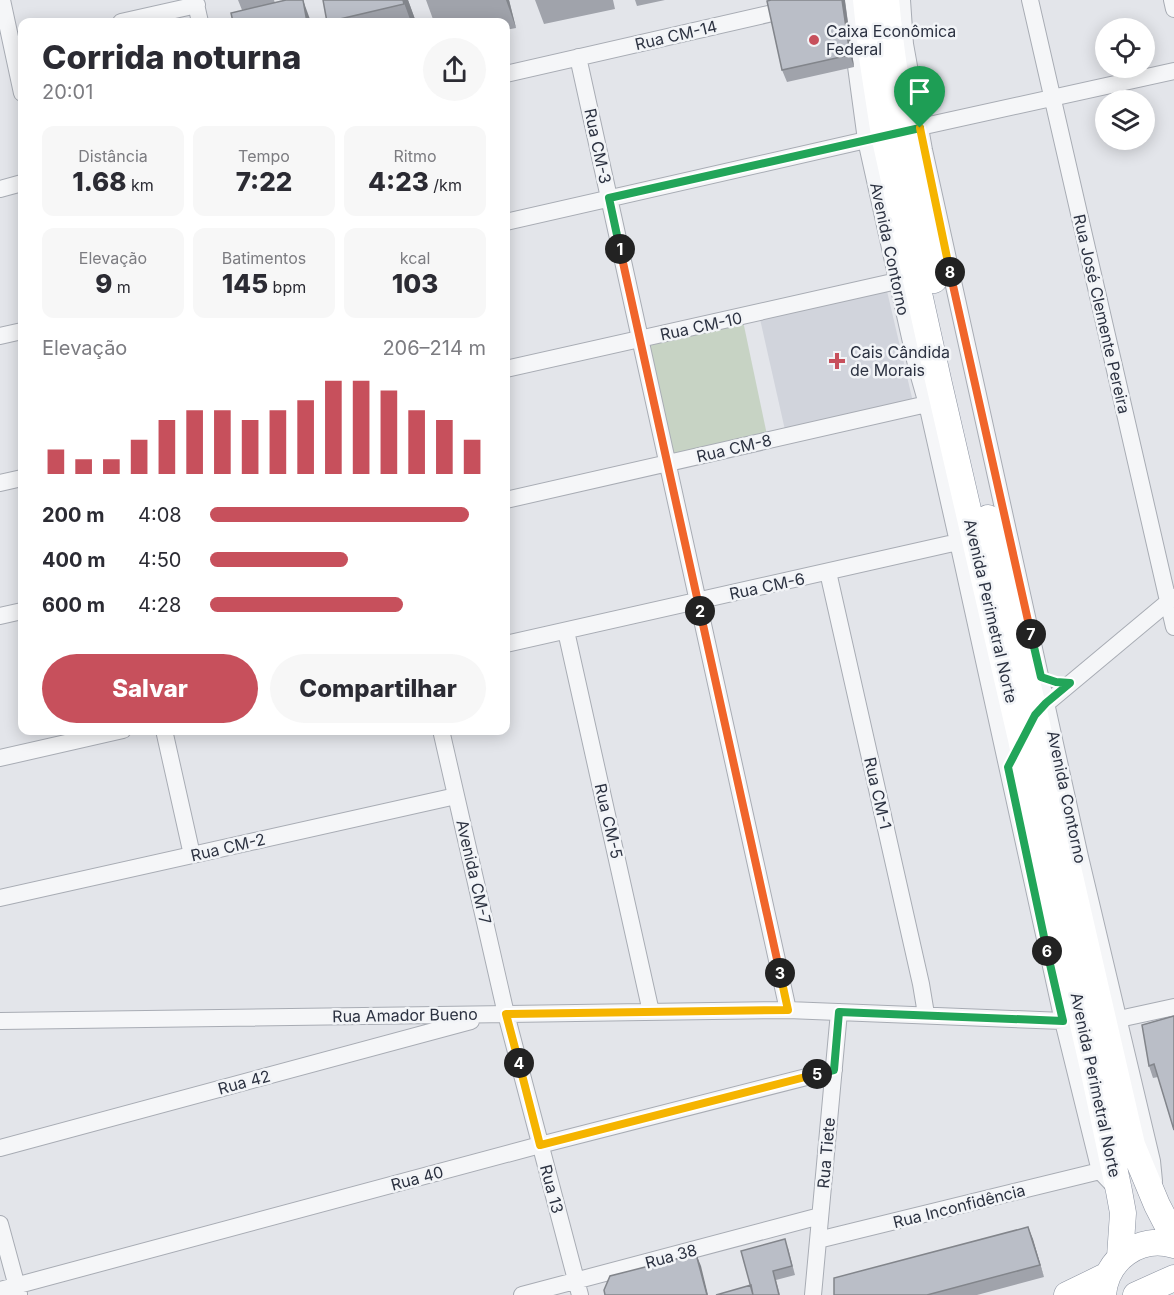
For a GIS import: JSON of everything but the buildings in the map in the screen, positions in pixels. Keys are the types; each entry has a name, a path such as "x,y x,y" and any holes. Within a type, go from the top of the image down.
{"highway":[{"name":"Avenida Perimetral Norte","path":"866,0 872,57 1040,709 1065,859 1132,1145 1157,1205 1174,1238"},
{"name":"Avenida Perimetral Norte","path":"886,0 891,52 893,134 939,384 1021,739 1043,850 1123,1213 1108,1279"},
{"path":"1065,1031 1095,1079 1089,1125"},
{"path":"1067,1295 1108,1279 1142,1245 1155,1242 1174,1245"},
{"path":"1136,1295 1174,1278"}],"street":[{"path":"2,0 18,75"},
{"path":"828,2 847,0"},
{"name":"Avenida Contorno","path":"847,0 972,375 1041,677 1040,709 1080,856 1119,1019 1152,1161 1157,1205"},
{"name":"Avenida Contorno","path":"902,0 905,44 893,134 897,281 958,542 1065,1031 1100,1171"},
{"name":"Rua José Clemente Pereira","path":"1030,0 1172,601 1174,627"},
{"path":"1172,0 1174,9"},
{"path":"136,18 196,2 200,18"},
{"name":"Rua CM-14","path":"510,73 809,4"},
{"name":"Rua CM-3","path":"578,57 788,1010"},
{"path":"510,221 1174,71"},
{"path":"0,189 18,184"},
{"name":"Rua CM-10","path":"510,368 897,281"},
{"path":"0,336 18,332"},
{"name":"Rua CM-8","path":"510,499 927,404"},
{"path":"0,483 18,479"},
{"name":"Rua CM-6","path":"510,643 958,542"},
{"name":"Rua CM-1","path":"828,572 926,1014"},
{"path":"1008,767 1021,739 1040,709 1172,601"},
{"path":"0,616 18,612"},
{"name":"Rua CM-5","path":"566,631 651,1012"},
{"path":"1041,677 1056,682 1070,683"},
{"path":"0,758 101,735"},
{"path":"165,735 192,855"},
{"name":"Avenida CM-7","path":"442,735 506,1014"},
{"name":"Rua CM-2","path":"0,898 456,796"},
{"path":"1119,1019 1174,1007"},
{"name":"Rua Amador Bueno","path":"0,1021 788,1010 926,1014 1065,1031"},
{"name":"Rua Tiete","path":"813,1295 839,1012"},
{"name":"Rua 42","path":"0,1148 487,1014"},
{"name":"Rua 13","path":"506,1014 578,1288"},
{"name":"Rua 40","path":"0,1290 18,1290 540,1145 834,1070"},
{"path":"1100,1171 1119,1191"},
{"name":"Rua Inconfidência","path":"818,1240 1100,1171"},
{"name":"Rua 38","path":"522,1295 578,1288 820,1216"},
{"path":"0,1224 18,1290"}],"shaded area":[{"name":"Cais Cândida de Morais","path":"887,291 913,402 785,430 760,319"}],"green space":[{"path":"743,321 767,435 674,455 648,346"}],"place":[{"name":"Caixa Econômica Federal","path":"814,40"},
{"name":"Cais Cândida de Morais","path":"837,361"}],"route":[{"path":"920,128 972,375 1041,677 1056,682 1070,683 1035,715 1008,767 1023,846 1063,1021 839,1012 834,1070 540,1145 506,1014 788,1010 609,198 920,128"}]}
